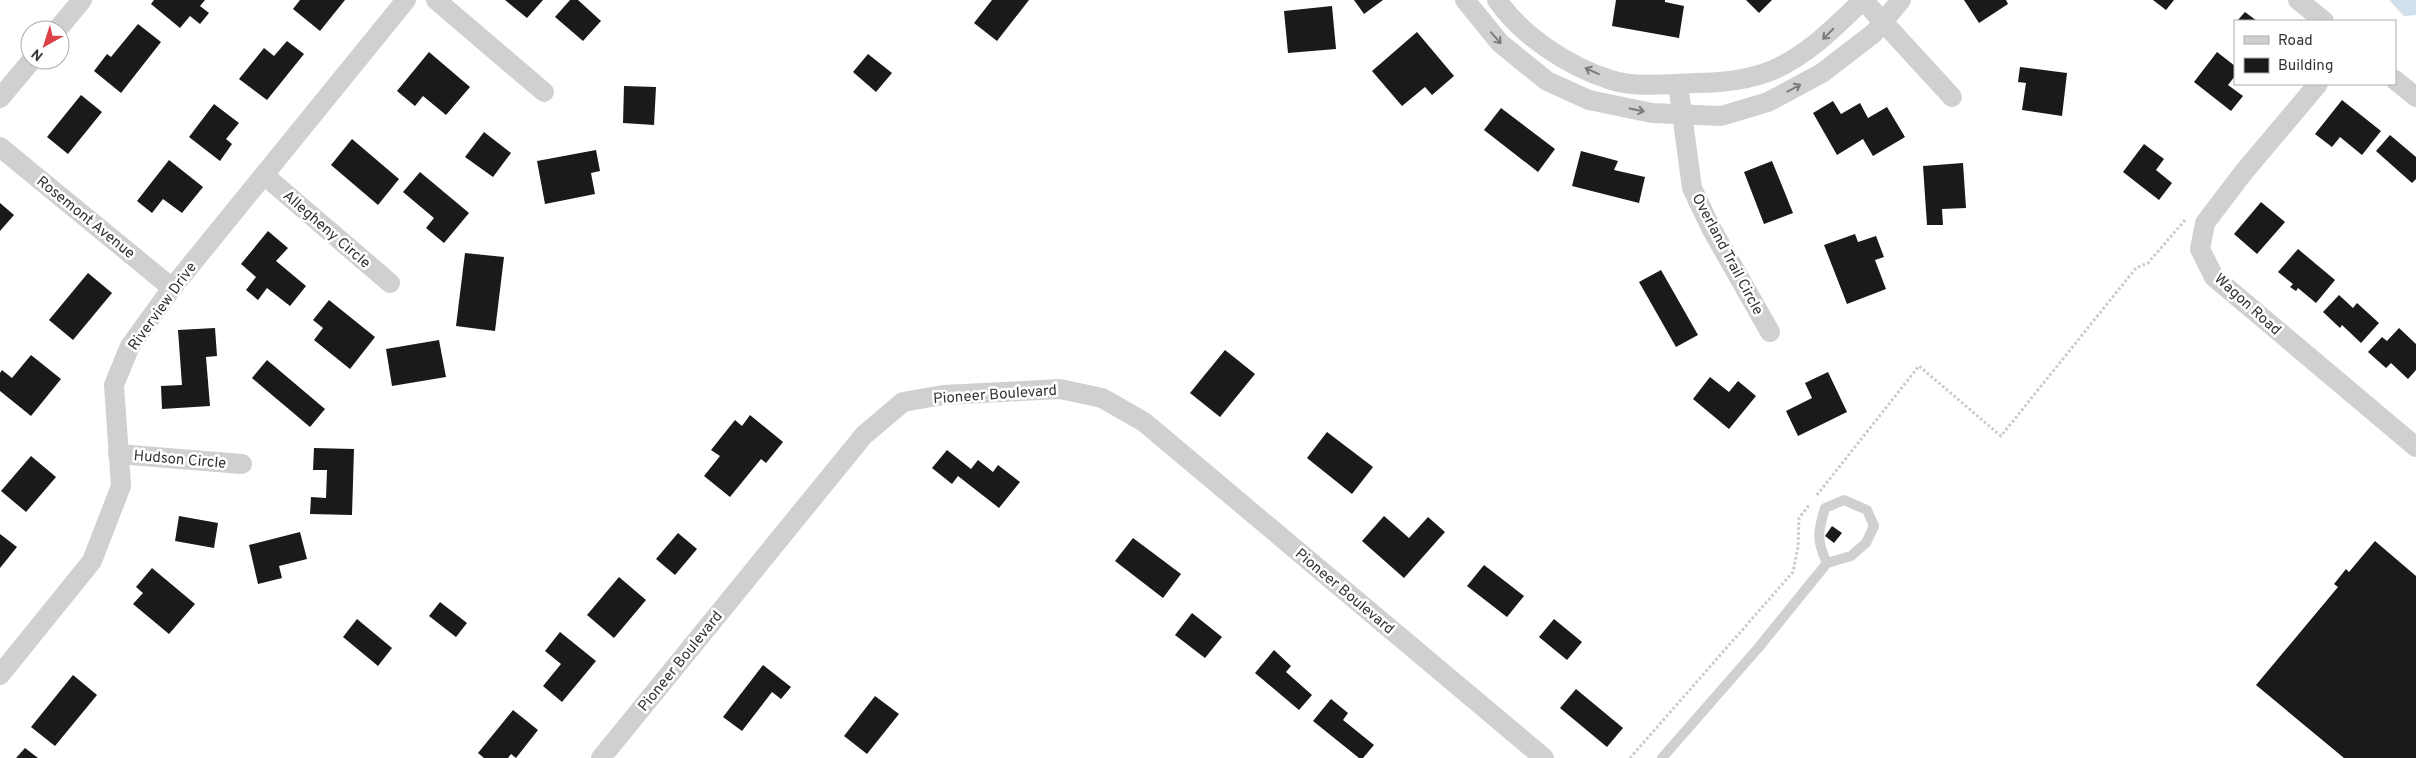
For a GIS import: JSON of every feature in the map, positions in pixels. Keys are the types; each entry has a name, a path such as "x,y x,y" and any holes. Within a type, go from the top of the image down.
{"street":[{"path":"65,20 82,0"},
{"name":"Riverview Drive","path":"0,675 92,561 121,486 114,385 130,346 172,288 406,0"},
{"path":"436,0 544,92"},
{"path":"1465,0 1500,43 1547,82 1590,100 1652,113 1721,116 1768,102 1822,73 1874,33 1901,0"},
{"path":"1497,0 1506,12 1553,54 1611,80 1651,85 1721,82 1772,70 1821,42 1863,0 1952,97"},
{"path":"2298,0 2323,20"},
{"path":"0,98 24,70"},
{"path":"2396,81 2416,97"},
{"name":"Overland Trail Circle","path":"1678,84 1692,188 1711,228 1770,332"},
{"name":"Wagon Road","path":"2317,85 2243,173 2205,223 2200,249 2214,278 2416,447"},
{"name":"Rosemont Avenue","path":"0,147 172,288"},
{"name":"Allegheny Circle","path":"264,175 390,283"},
{"name":"Pioneer Boulevard","path":"601,758 864,435 903,402 943,395 1060,389 1102,398 1144,422 1544,758"},
{"name":"Hudson Circle","path":"118,454 242,464"}],"lane":[{"path":"1662,758 1759,647 1828,563 1851,556 1866,543 1874,526 1867,510 1844,500 1825,508 1818,531 1821,550 1828,563"}],"path":[{"path":"1630,758 1793,572 1798,548 1799,518 1919,366 2000,436 2136,268 2148,264 2187,217"}],"water":[{"path":"2389,0 2416,0 2416,15 2404,16"}],"building":[{"path":"154,0 205,0 200,6 209,13 200,24 190,16 180,28 151,4"},
{"path":"300,0 345,0 320,31 293,9"},
{"path":"505,0 543,0 527,18"},
{"path":"570,0 578,0 601,21 583,41 555,17"},
{"path":"992,0 1029,0 997,41 974,23"},
{"path":"1354,0 1383,0 1364,14"},
{"path":"1616,0 1665,0 1665,2 1684,6 1679,38 1612,26"},
{"path":"1746,0 1772,0 1759,13"},
{"path":"1964,0 2006,0 2008,4 1979,23"},
{"path":"2153,0 2174,0 2166,10"},
{"path":"1332,6 1336,49 1288,53 1284,11"},
{"path":"2245,12 2256,20 2238,20"},
{"path":"138,24 161,42 121,93 94,71 107,54 111,57"},
{"path":"1417,32 1454,76 1432,95 1425,87 1402,106 1372,71"},
{"path":"287,41 304,54 267,100 239,79 264,48 274,56"},
{"path":"429,52 470,87 446,115 423,96 415,106 397,91"},
{"path":"2217,52 2234,65 2234,77 2228,85 2243,96 2231,111 2194,82"},
{"path":"868,54 892,73 876,92 853,72"},
{"path":"2020,67 2067,73 2062,116 2022,110 2026,83 2018,82"},
{"path":"624,86 656,87 654,125 623,123"},
{"path":"81,95 102,112 68,154 47,137"},
{"path":"2342,100 2381,131 2362,155 2340,137 2332,147 2315,134"},
{"path":"1833,101 1841,114 1860,103 1868,118 1887,107 1905,137 1873,156 1863,139 1837,155 1813,113"},
{"path":"214,104 239,123 226,139 232,144 220,161 189,137"},
{"path":"1501,108 1555,149 1538,172 1484,130"},
{"path":"484,132 511,153 493,177 465,157"},
{"path":"2390,135 2416,157 2416,179 2412,183 2376,151"},
{"path":"352,139 399,179 378,205 331,165"},
{"path":"2144,144 2164,159 2156,170 2172,183 2159,200 2123,172"},
{"path":"596,150 600,171 591,173 595,194 545,204 537,161"},
{"path":"1581,151 1618,161 1614,170 1645,177 1639,203 1572,186"},
{"path":"169,160 203,187 182,213 163,199 152,213 137,201"},
{"path":"1772,161 1793,213 1764,224 1744,172"},
{"path":"1963,163 1966,208 1942,209 1943,225 1927,225 1923,166"},
{"path":"420,172 469,213 444,243 426,228 434,218 403,192"},
{"path":"2261,202 2285,222 2257,254 2234,234"},
{"path":"0,203 14,215 0,231"},
{"path":"268,231 288,248 276,261 306,286 290,306 267,288 258,300 246,290 256,277 241,264"},
{"path":"1855,234 1858,242 1876,236 1884,257 1875,260 1886,289 1847,304 1824,245"},
{"path":"2298,249 2335,280 2316,303 2298,288 2296,291 2290,287 2293,284 2278,272"},
{"path":"465,253 504,257 495,331 456,326"},
{"path":"1661,270 1698,335 1676,347 1639,282"},
{"path":"88,273 112,293 73,340 49,320"},
{"path":"2339,295 2353,308 2357,303 2379,323 2361,343 2342,325 2340,328 2323,312"},
{"path":"329,300 375,337 350,369 314,340 323,328 313,320"},
{"path":"215,328 217,356 206,357 210,406 162,409 161,386 182,385 178,330"},
{"path":"2399,328 2416,344 2416,370 2408,379 2391,363 2386,368 2368,352 2382,337 2387,341"},
{"path":"439,340 446,377 392,386 386,349"},
{"path":"1225,350 1255,374 1220,417 1190,393"},
{"path":"31,355 61,379 31,416 0,391 0,373 2,370 12,378"},
{"path":"267,360 325,409 310,427 252,378"},
{"path":"1828,372 1847,412 1798,436 1786,411 1812,398 1805,383"},
{"path":"1710,377 1729,392 1738,381 1756,396 1729,429 1693,399"},
{"path":"750,415 783,442 766,463 761,459 730,497 704,476 720,456 711,450 735,420 742,426"},
{"path":"1327,432 1373,467 1352,494 1307,458"},
{"path":"314,448 354,449 352,515 310,514 311,497 326,498 327,470 313,470"},
{"path":"947,450 971,469 978,460 993,472 998,465 1020,482 999,508 958,476 952,484 932,468"},
{"path":"31,456 56,477 26,512 1,491"},
{"path":"179,516 218,523 214,548 175,541"},
{"path":"1384,516 1409,538 1428,517 1445,532 1404,578 1362,541"},
{"path":"1832,526 1842,533 1834,543 1825,536"},
{"path":"300,532 307,559 279,566 282,578 258,584 249,545"},
{"path":"678,533 697,549 675,575 656,559"},
{"path":"0,534 17,547 0,568"},
{"path":"1133,538 1181,574 1163,598 1115,561"},
{"path":"2375,541 2416,576 2416,758 2344,758 2256,685 2338,587 2334,584 2346,569 2349,572"},
{"path":"1484,565 1524,596 1507,617 1467,586"},
{"path":"152,568 195,604 169,634 133,604 143,593 136,587"},
{"path":"619,577 646,600 614,638 587,615"},
{"path":"440,602 467,623 456,637 429,616"},
{"path":"1192,613 1222,637 1205,658 1175,635"},
{"path":"357,619 392,648 378,666 343,637"},
{"path":"1554,619 1582,642 1567,660 1539,637"},
{"path":"560,632 596,661 562,702 543,686 561,664 545,651"},
{"path":"1274,650 1291,666 1286,672 1312,695 1299,710 1255,673"},
{"path":"763,665 791,687 781,699 772,692 742,731 723,717"},
{"path":"73,675 97,695 55,746 31,727"},
{"path":"1576,689 1623,728 1607,747 1560,708"},
{"path":"875,696 899,714 867,754 844,736"},
{"path":"1331,699 1348,713 1343,720 1374,745 1363,758 1359,758 1313,721"},
{"path":"513,710 538,730 516,758 511,754 508,758 484,758 478,753"},
{"path":"25,748 38,758 16,758"}]}
